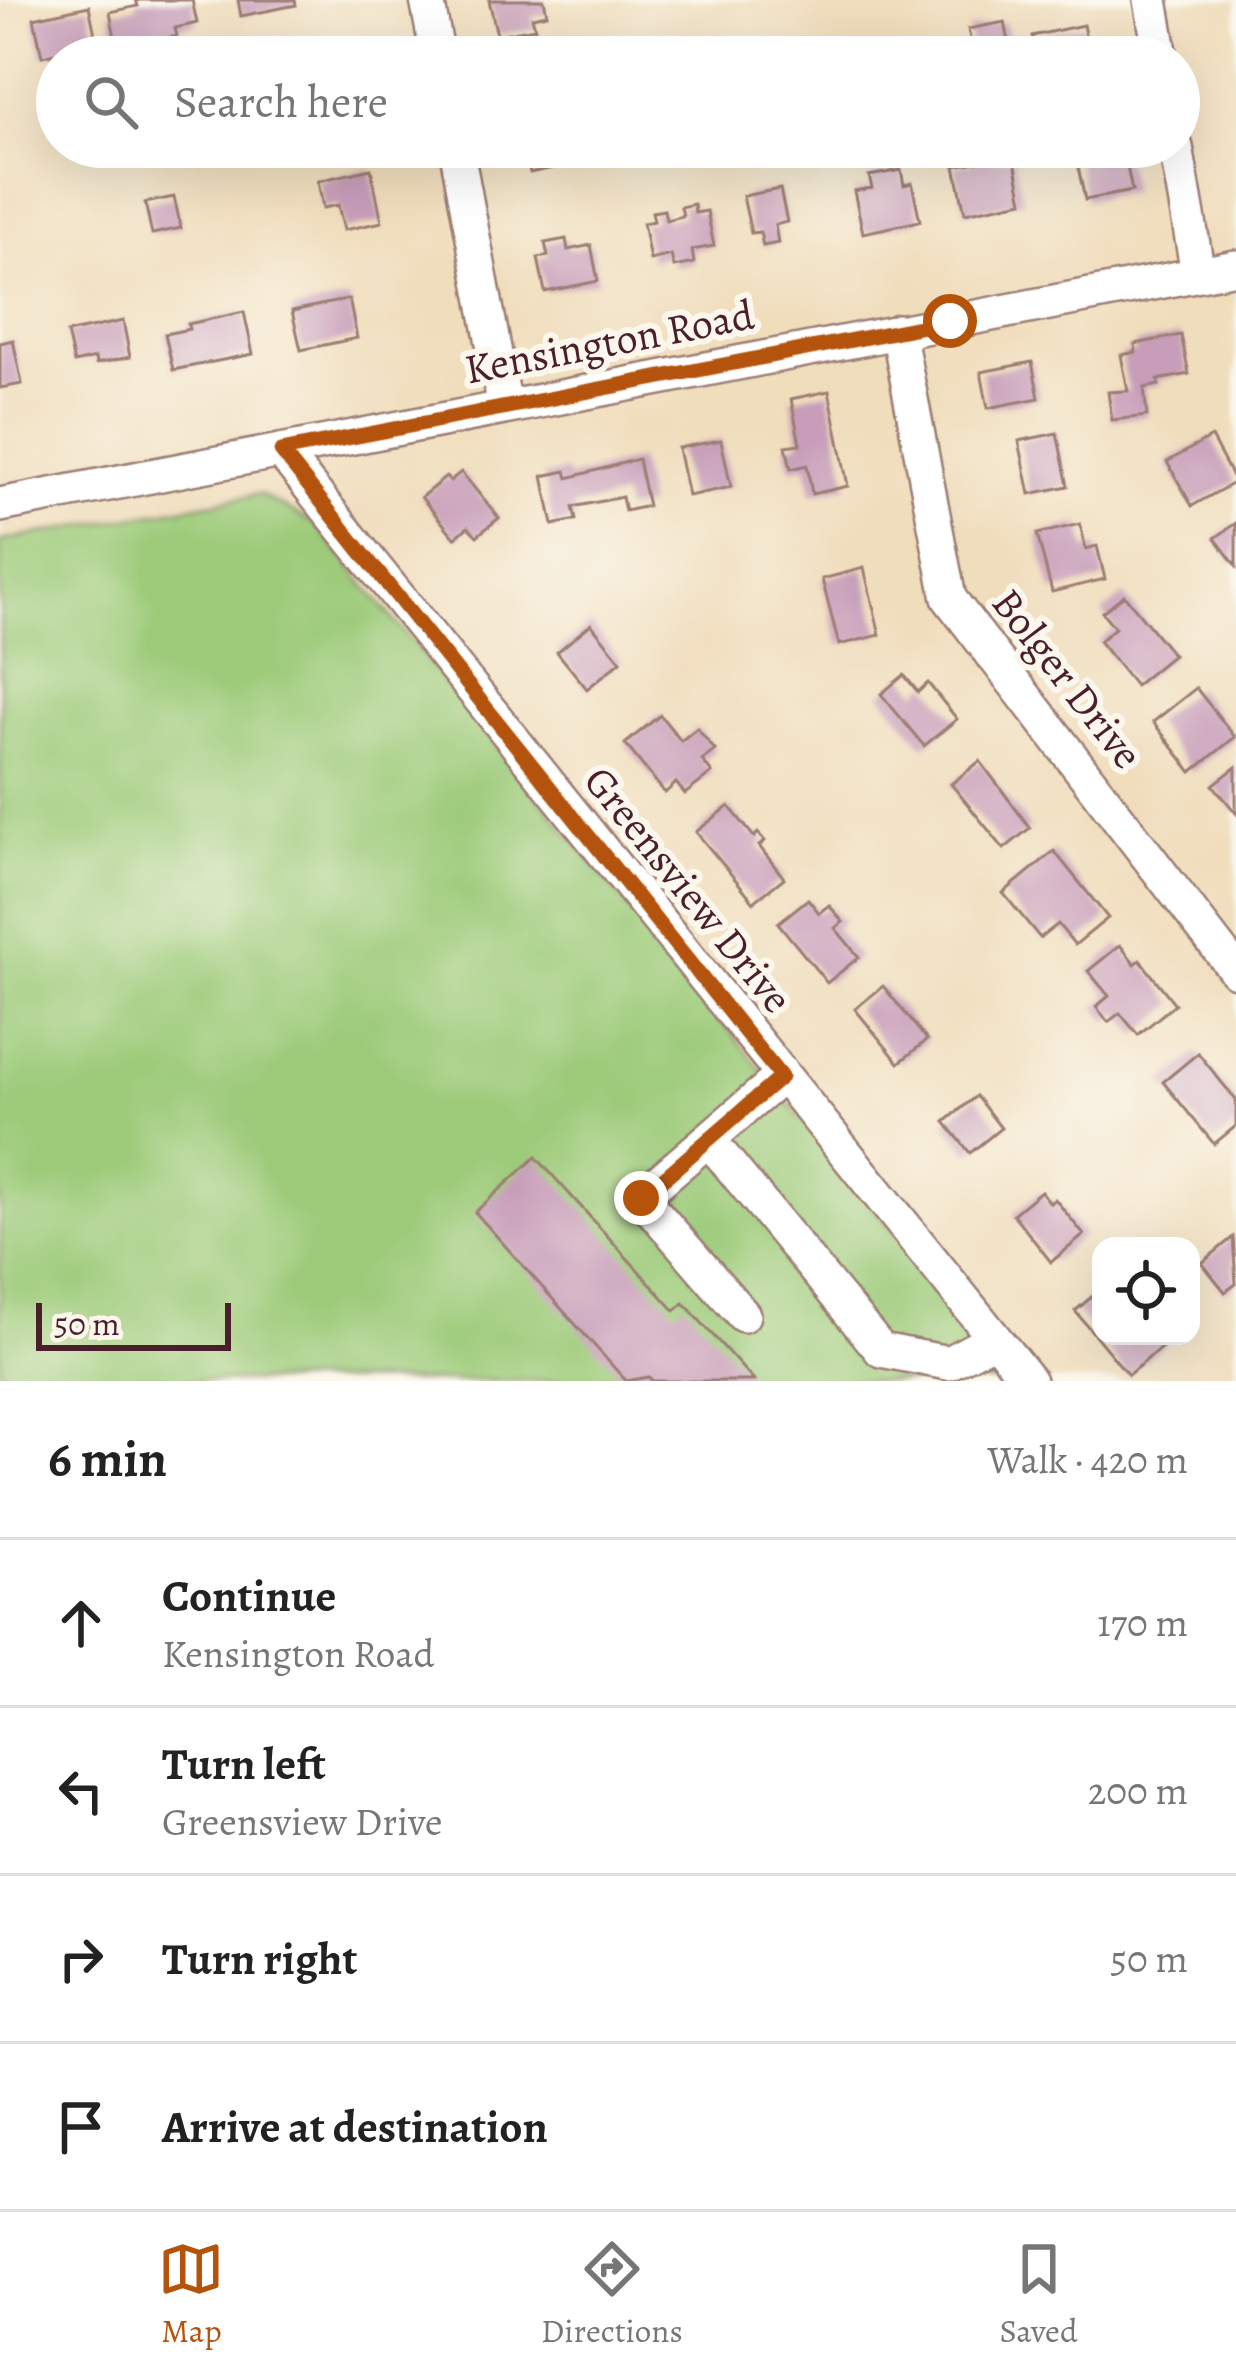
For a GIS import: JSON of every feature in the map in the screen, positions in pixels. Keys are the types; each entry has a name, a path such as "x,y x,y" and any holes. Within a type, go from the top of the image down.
{"street":[{"path":"428,0 434,36"},
{"path":"1151,0 1157,36"},
{"path":"459,168 506,407"},
{"path":"1180,168 1198,273"},
{"name":"Kensington Road","path":"0,505 1236,267"},
{"name":"Bolger Drive","path":"898,332 949,598 1236,971"},
{"name":"Greensview Drive","path":"281,451 1029,1381"},
{"path":"743,1315 641,1198 781,1077"},
{"path":"709,1140 881,1350 948,1363 994,1339"}],"green space":[{"path":"259,494 316,525 1016,1381 0,1381 0,541"}],"building":[{"path":"136,0 192,0 197,23 175,28 177,36 115,36 110,12 138,6"},
{"path":"238,0 295,0 296,5 241,16"},
{"path":"489,0 544,0 547,14 532,17 535,28 497,35"},
{"path":"89,6 95,36 38,36 34,18"},
{"path":"1005,22 1008,36 970,36 968,29"},
{"path":"1083,25 1085,36 1032,36"},
{"path":"955,168 1016,168 1023,201 965,213"},
{"path":"1078,168 1127,168 1132,191 1085,200"},
{"path":"371,169 382,222 344,230 338,205 323,208 318,181"},
{"path":"901,170 904,185 912,183 920,221 863,233 854,191 872,188 869,176"},
{"path":"780,189 787,222 775,225 778,243 763,246 760,232 751,233 743,196"},
{"path":"174,197 181,228 152,234 145,203"},
{"path":"694,204 695,213 707,211 714,246 692,250 694,263 674,267 671,255 650,260 643,223 654,221 652,212 664,210 666,220 683,216 681,207"},
{"path":"566,239 568,250 591,245 598,281 545,292 538,258 548,256 545,243"},
{"path":"349,299 357,338 301,350 292,311"},
{"path":"244,312 253,354 173,370 165,334"},
{"path":"123,321 130,357 74,363 67,333"},
{"path":"1181,335 1189,374 1144,388 1147,416 1112,420 1108,392 1128,391 1121,355 1136,352 1135,344"},
{"path":"13,340 22,384 0,388 0,343"},
{"path":"1032,362 1039,398 988,408 981,372"},
{"path":"829,391 848,486 812,494 807,465 791,469 786,446 800,444 791,399"},
{"path":"1057,433 1068,486 1030,494 1019,441"},
{"path":"1211,437 1235,482 1192,506 1167,462"},
{"path":"721,440 731,487 688,496 678,448"},
{"path":"638,459 648,506 625,511 622,497 573,507 576,520 553,525 543,476 566,471 568,478"},
{"path":"461,472 499,518 477,536 468,527 455,538 421,497 446,477 450,481"},
{"path":"1236,523 1236,566 1215,538"},
{"path":"1080,524 1086,549 1097,546 1105,579 1052,592 1037,534"},
{"path":"864,568 880,635 839,645 822,579"},
{"path":"1124,595 1173,655 1135,686 1099,641 1115,628 1102,612"},
{"path":"591,624 621,661 587,689 557,652"},
{"path":"904,675 918,692 928,683 957,719 924,746 881,694"},
{"path":"1196,688 1235,737 1192,772 1153,722"},
{"path":"660,715 681,741 697,728 715,750 702,760 712,773 685,794 676,783 665,793 625,744"},
{"path":"980,761 1030,828 1004,849 951,784"},
{"path":"1236,767 1236,813 1213,785"},
{"path":"729,806 754,837 758,833 765,841 759,846 784,878 754,902 696,832"},
{"path":"1054,851 1108,918 1075,945 1058,924 1040,938 1003,893"},
{"path":"808,899 819,913 829,905 843,922 835,928 859,957 827,983 778,923"},
{"path":"1120,945 1135,964 1140,960 1175,1004 1138,1035 1120,1013 1108,1022 1096,1007 1109,996 1088,971"},
{"path":"883,986 927,1040 899,1063 855,1009"},
{"path":"1198,1053 1236,1100 1236,1126 1214,1144 1163,1082"},
{"path":"976,1096 1001,1128 970,1153 945,1122"},
{"path":"536,1157 675,1311 684,1303 754,1381 652,1381 649,1377 626,1381 475,1212"},
{"path":"1041,1191 1050,1203 1055,1199 1084,1235 1051,1262 1013,1214"},
{"path":"1233,1237 1236,1284 1225,1292 1202,1263"},
{"path":"1092,1297 1092,1332 1075,1311"},
{"path":"1103,1345 1165,1345 1128,1375"}],"route":[{"path":"641,1198 781,1077 281,451 950,321"}]}
